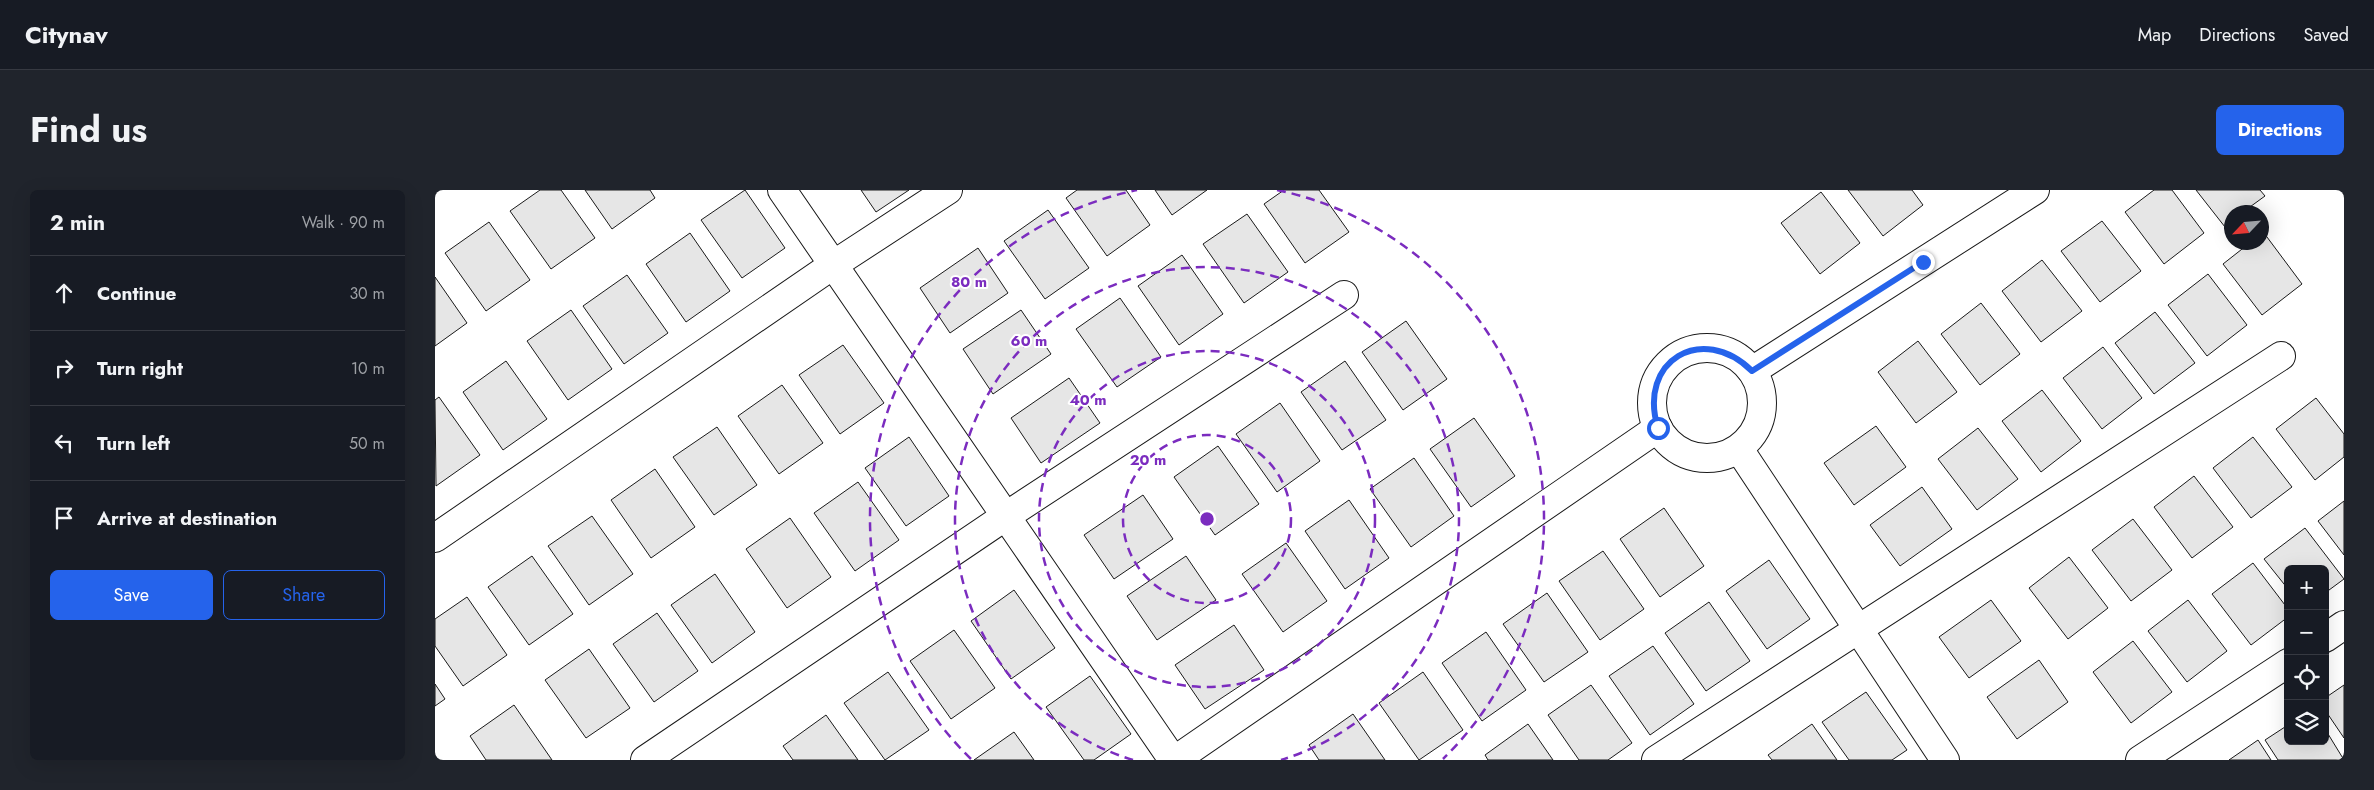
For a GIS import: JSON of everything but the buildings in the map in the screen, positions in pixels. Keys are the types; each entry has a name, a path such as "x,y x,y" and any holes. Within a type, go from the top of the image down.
{"street":[{"path":"781,190 1174,760 1658,428"},
{"path":"435,538 833,265 948,190"},
{"path":"1752,371 2035,190"},
{"path":"645,760 1005,516 1344,295"},
{"path":"1704,348 1722,350 1739,358 1752,371 1760,386 1763,404 1760,421 1752,437 1739,449 1722,457 1704,459 1685,454 1669,444 1658,428 1653,411 1653,393 1659,376 1671,362 1686,352 1704,348"},
{"path":"1656,760 2281,356"},
{"path":"1739,449 1857,630 1945,760"},
{"path":"2329,635 2344,626"},
{"path":"2140,760 2284,665"}],"route":[{"path":"1658,428 1653,411 1653,393 1659,376 1671,362 1686,352 1704,348 1722,350 1739,358 1752,371 1923,262"}]}
